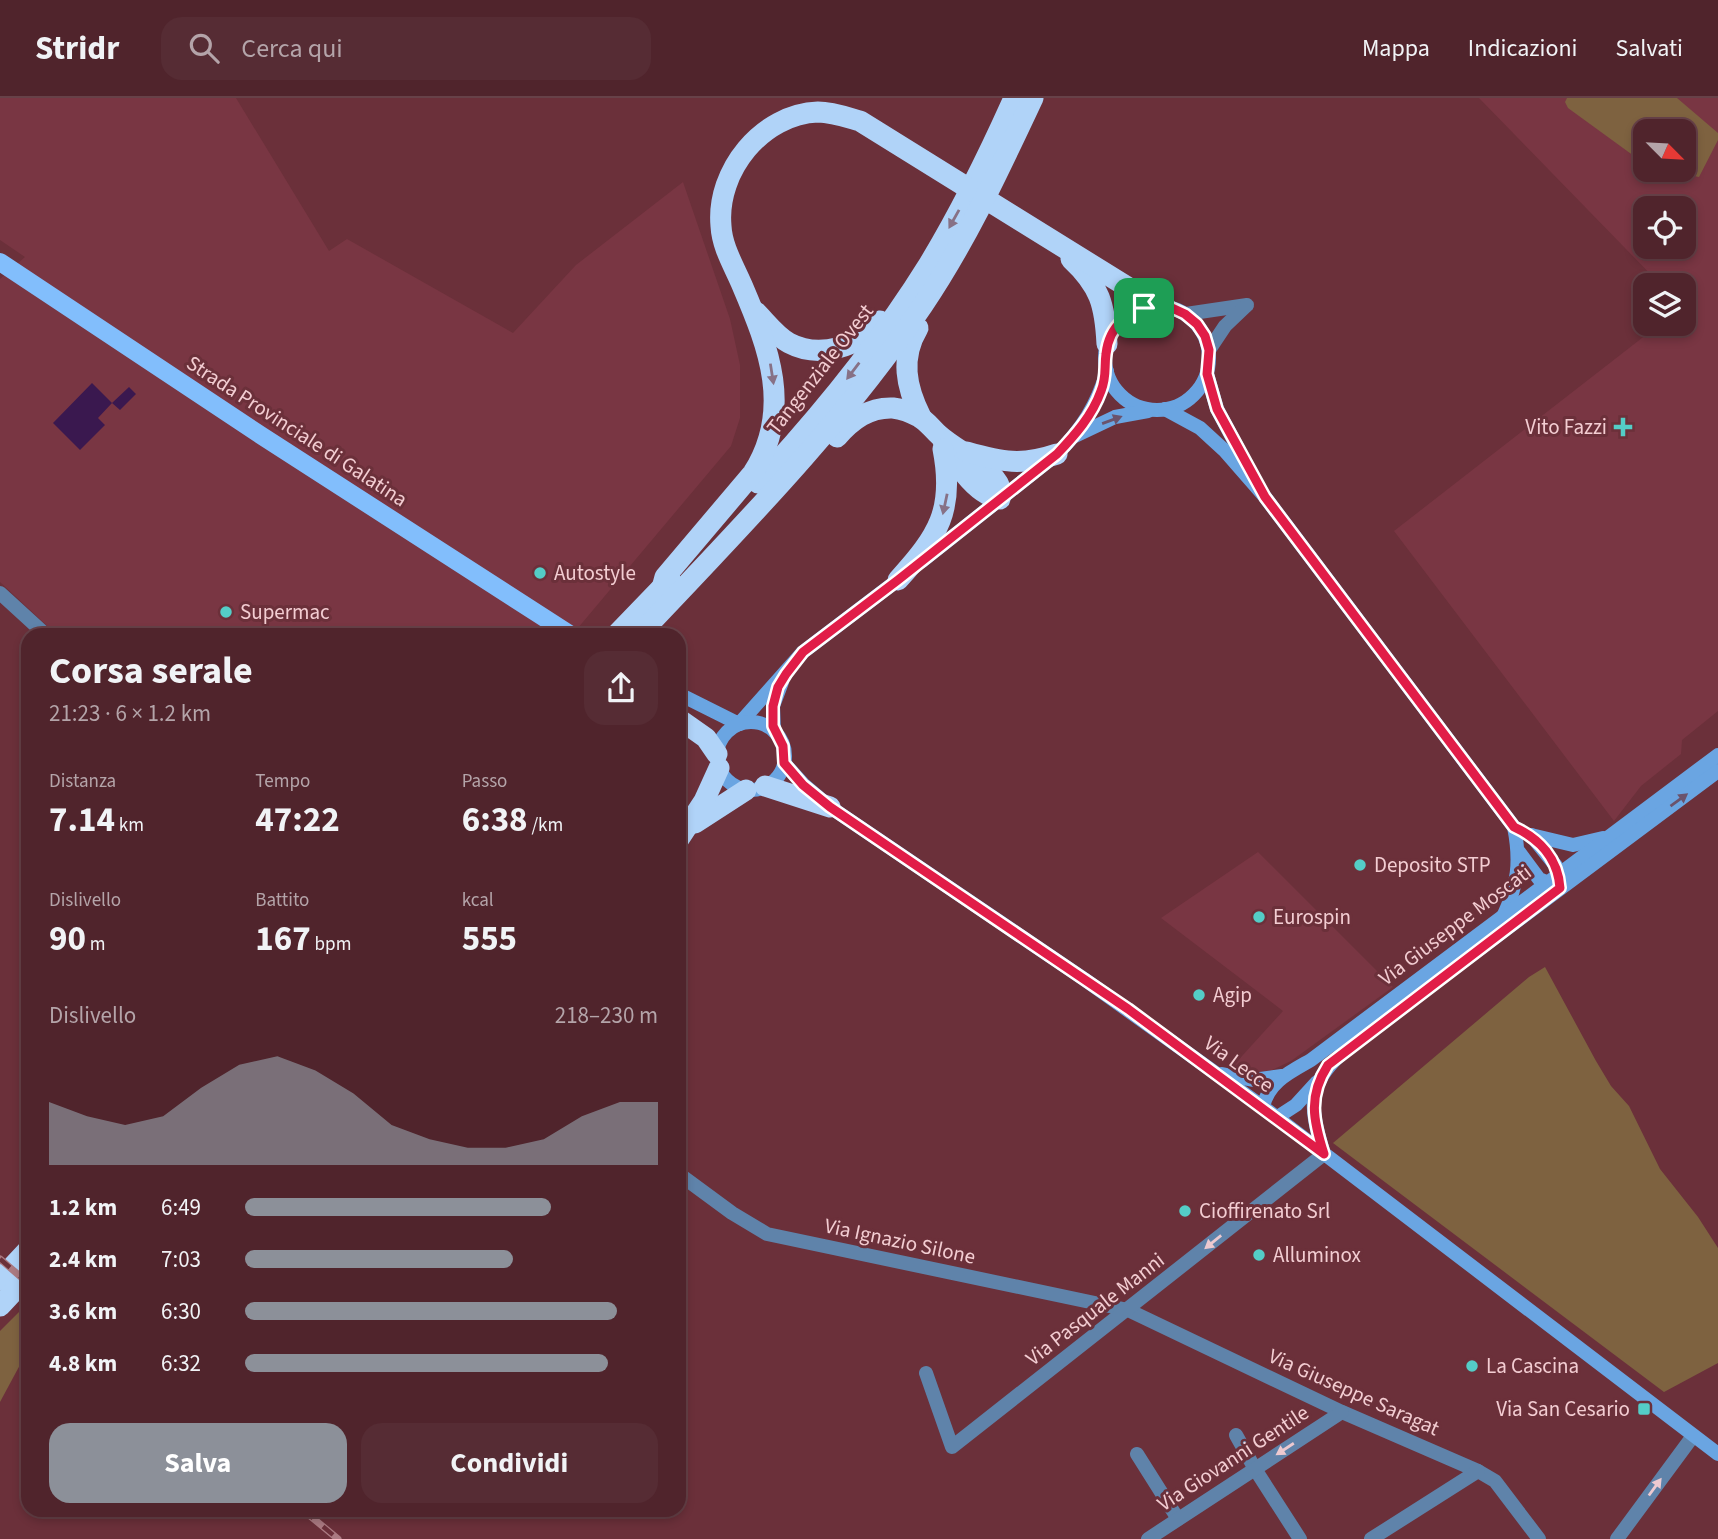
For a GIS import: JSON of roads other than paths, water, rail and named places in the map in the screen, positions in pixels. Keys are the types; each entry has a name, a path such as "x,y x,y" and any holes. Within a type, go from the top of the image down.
{"highway":[{"name":"Tangenziale Ovest","path":"641,625 662,588 810,427 937,261 975,217 1003,142 1014,98"},
{"name":"Tangenziale Ovest","path":"1003,142 1033,98"},
{"path":"662,588 665,577 753,473 770,438 775,411 766,347 723,241 720,224 723,195 734,169 750,145 775,125 803,115 829,113 860,121 1157,306"},
{"path":"1057,245 1082,269 1099,294 1106,321 1108,344"},
{"name":"Tangenziale Ovest","path":"641,625 697,576 801,463 884,361 925,303 937,261"},
{"path":"752,309 790,344 812,350 836,348 864,337 876,327 918,269 937,261 949,276 912,338 906,356 910,396 921,417 941,437 997,481 1001,489 1000,499 984,493 955,463 941,437"},
{"path":"697,576 710,572 854,418 892,408 921,417"},
{"path":"898,580 926,547 942,517 948,474 941,437"},
{"path":"962,451 999,461 1019,463 1057,454"},
{"path":"686,724 706,738 718,761 704,801 686,829"},
{"path":"686,832 731,797 756,788 830,807"},
{"path":"0,1280 21,1258"},
{"path":"0,1306 21,1284"}],"main road":[{"name":"Strada Provinciale di Galatina","path":"1,265 559,628"},
{"path":"803,652 778,687 773,706 774,731 783,746 784,763 774,781 756,788 728,781 718,761 724,736 739,724 803,652 1057,454 1074,437 1090,414 1101,391 1107,371 1108,344 1113,331 1132,313 1144,308 1172,308 1197,324 1205,336 1209,350 1207,374 1217,409 1265,497"},
{"path":"1107,371 1119,393 1128,401 1159,410 1200,428 1224,450 1265,497 1514,827 1519,852 1516,883 1503,917"},
{"path":"1074,437 1115,417 1179,405 1191,398 1207,374"},
{"path":"686,698 739,724 758,723 774,731"},
{"name":"Via Giuseppe Moscati","path":"1276,1118 1296,1105 1328,1065 1351,1045 1609,837 1718,755"},
{"name":"Via Lecce","path":"784,763 803,785 830,807 1084,979 1263,1107 1693,1436"},
{"name":"Via Giuseppe Moscati","path":"1263,1107 1265,1095 1282,1076 1311,1060 1503,917 1718,771"},
{"path":"1514,827 1531,835 1573,845 1609,837"},
{"path":"1519,852 1539,879 1555,882 1548,852 1531,835"},
{"name":"Via Giuseppe Moscati","path":"1212,1071 1253,1080 1282,1076"},
{"path":"1318,1080 1313,1107 1324,1154"},
{"path":"1693,1436 1718,1454"}],"street":[{"path":"1185,314 1248,305 1225,326 1209,350"},
{"path":"0,593 38,628"},
{"path":"686,703 699,704"},
{"name":"Via Pasquale Manni","path":"926,1373 953,1447 1324,1154"},
{"name":"Via Ignazio Silone","path":"686,1179 732,1213 767,1234 1128,1310"},
{"name":"Via Giuseppe Saragat","path":"1128,1310 1342,1412 1495,1480 1539,1539"},
{"name":"Via Giovanni Gentile","path":"1150,1538 1342,1412"},
{"path":"1236,1435 1300,1539"},
{"path":"1617,1539 1693,1436"},
{"path":"1136,1454 1178,1519"},
{"path":"1371,1539 1478,1471"}],"railway":[{"path":"0,1259 21,1277"},
{"path":"311,1517 338,1539"}],"place":[{"name":"Vito Fazzi","path":"1623,427"},
{"name":"Autostyle","path":"540,573"},
{"name":"Supermac","path":"226,612"},
{"name":"Deposito STP","path":"1360,865"},
{"name":"Eurospin","path":"1259,917"},
{"name":"Agip","path":"1199,995"},
{"name":"Cioffirenato Srl","path":"1185,1211"},
{"name":"Alluminox","path":"1259,1255"},
{"name":"La Cascina","path":"1472,1366"},
{"name":"Via San Cesario","path":"1644,1409"}]}
